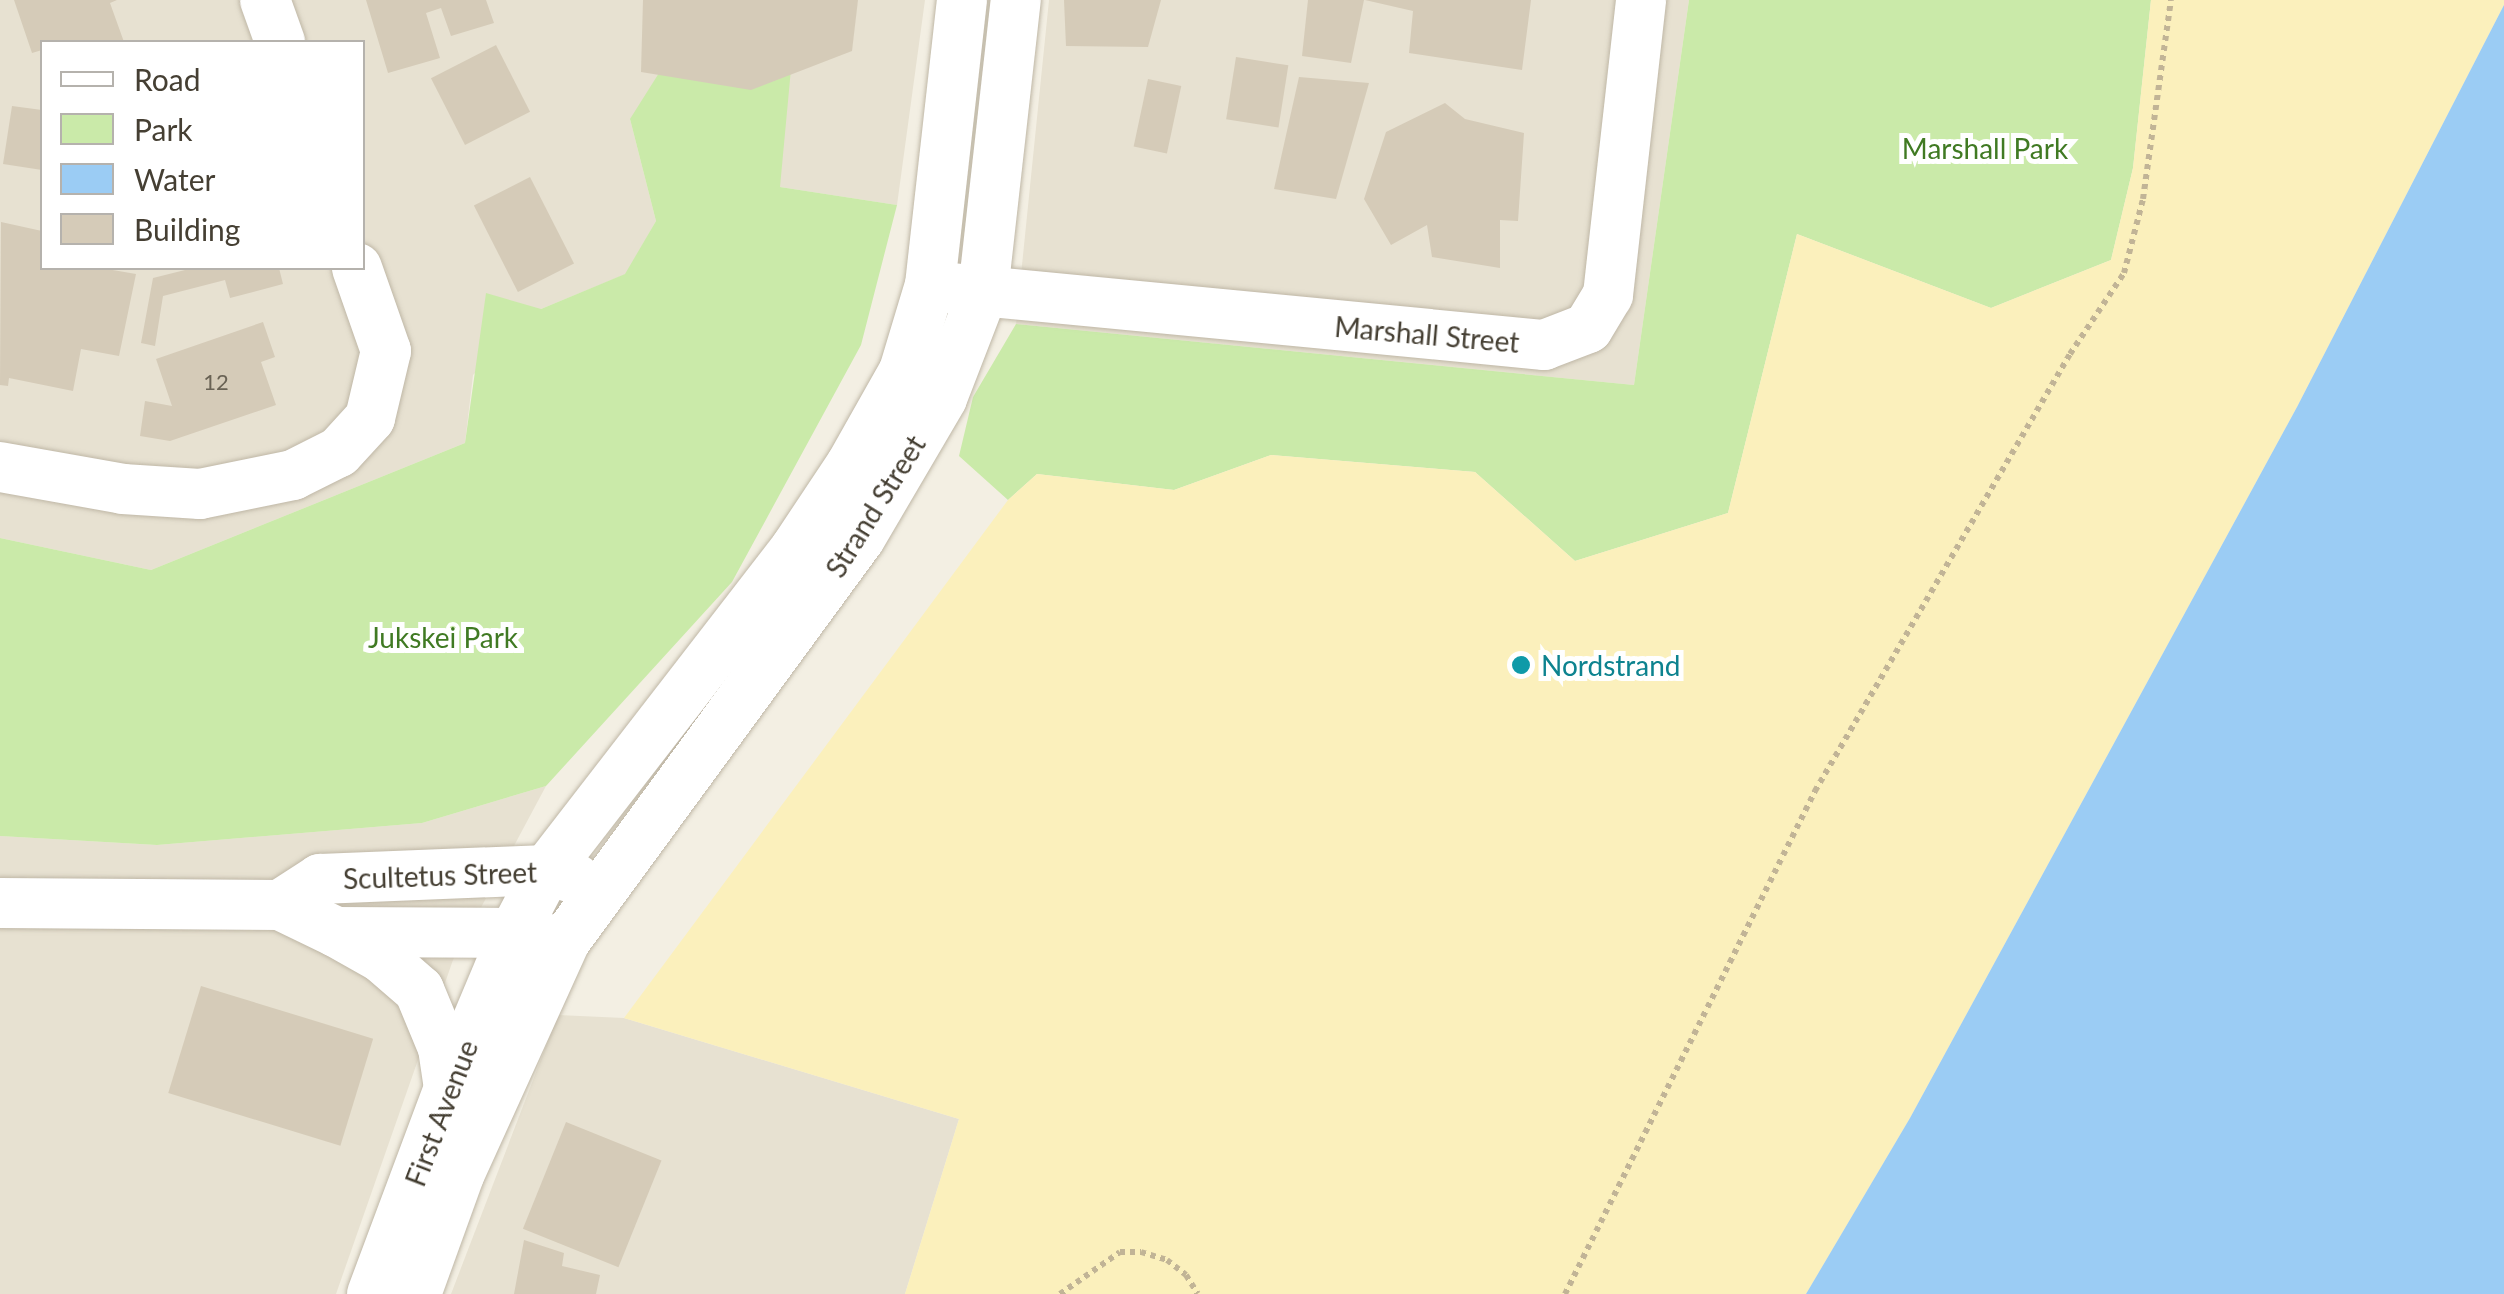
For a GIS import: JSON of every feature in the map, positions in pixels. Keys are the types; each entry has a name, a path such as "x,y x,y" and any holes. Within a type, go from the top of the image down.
{"street":[{"path":"265,0 279,40"},
{"name":"Strand Street","path":"514,934 548,870 795,549 851,466 904,371 930,286 962,0"},
{"name":"Strand Street","path":"565,942 860,538 942,398 982,292 1016,0"},
{"name":"Marshall Street","path":"930,286 1544,345 1588,328 1608,295 1641,0"},
{"path":"0,467 123,489 200,494 293,476 339,452 370,418 386,351 358,270"},
{"name":"Scultetus Street","path":"280,905 320,879 548,870 605,888"},
{"name":"Scultetus Street","path":"0,903 280,905 336,932 514,934 565,942"},
{"path":"336,932 382,958 419,990 443,1048 449,1088"},
{"name":"First Avenue","path":"372,1294 449,1088 514,934"},
{"name":"First Avenue","path":"416,1294 459,1175 565,942"}],"path":[{"path":"1565,1294 1815,792 2070,354 2124,273 2143,198 2171,0"},
{"path":"1060,1294 1120,1252 1141,1252 1166,1260 1186,1275 1198,1294"}],"shaded area":[{"path":"0,0 925,0 897,205 780,187 630,119 656,221 626,274 541,309 473,375 465,443 151,570 0,538"},
{"path":"1049,0 1689,0 1634,385 1016,324"},
{"path":"546,786 453,960 336,1294 0,1294 0,836 157,845 422,823"},
{"path":"558,1015 624,1018 959,1119 905,1294 451,1294"}],"green space":[{"name":"Marshall Park","path":"1689,0 2151,0 2133,168 2111,260 1991,308 1797,234 1728,513 1575,561 1475,472 1271,455 1174,490 1037,474 1008,500 959,456 973,397 1016,324 1634,385"},
{"name":"Jukskei Park","path":"791,69 780,187 897,205 861,345 732,582 546,786 422,823 157,845 0,836 0,538 151,570 465,443 486,293 541,309 625,274 656,221 630,119 659,73"}],"sand":[{"name":"Nordstrand","path":"2151,0 2504,0 2504,5 2297,407 1910,1118 1806,1294 905,1294 959,1119 624,1018 1008,500 1037,474 1174,490 1271,455 1475,472 1575,561 1728,513 1797,234 1991,308 2111,260 2133,168"}],"water":[{"path":"2504,5 2504,1294 1806,1294 1910,1118 2297,407"}],"building":[{"path":"14,0 117,0 110,3 123,40 40,40 40,51 32,53"},
{"path":"366,0 486,0 494,23 451,36 441,8 426,13 440,58 388,73"},
{"path":"643,0 858,0 852,51 751,90 641,72"},
{"path":"1064,0 1161,0 1148,47 1066,46"},
{"path":"1308,0 1364,0 1351,63 1302,56"},
{"path":"1365,0 1531,0 1522,70 1409,53 1413,11"},
{"path":"496,45 530,112 465,145 431,78"},
{"path":"1236,57 1288,65 1278,128 1226,119"},
{"path":"1299,77 1369,83 1336,199 1274,189"},
{"path":"1148,79 1181,86 1167,154 1134,146"},
{"path":"1445,103 1465,119 1524,133 1518,221 1500,220 1500,268 1432,257 1427,225 1391,245 1364,199 1386,132"},
{"path":"12,106 40,110 40,170 3,164"},
{"path":"530,177 574,263 518,292 474,206"},
{"path":"1,222 40,231 40,270 113,270 136,274 119,356 81,349 73,391 9,378 8,386 0,385"},
{"path":"185,270 280,270 283,284 230,298 225,280 163,296 155,346 141,343 153,278"},
{"path":"263,322 275,357 261,362 276,405 170,441 140,436 145,401 172,406 156,359"},
{"path":"201,986 373,1039 340,1146 168,1093"},
{"path":"566,1122 661,1161 618,1267 523,1229"},
{"path":"524,1240 564,1253 562,1266 600,1275 596,1294 514,1294"}],"place":[{"name":"Nordstrand","path":"1521,665"}]}
